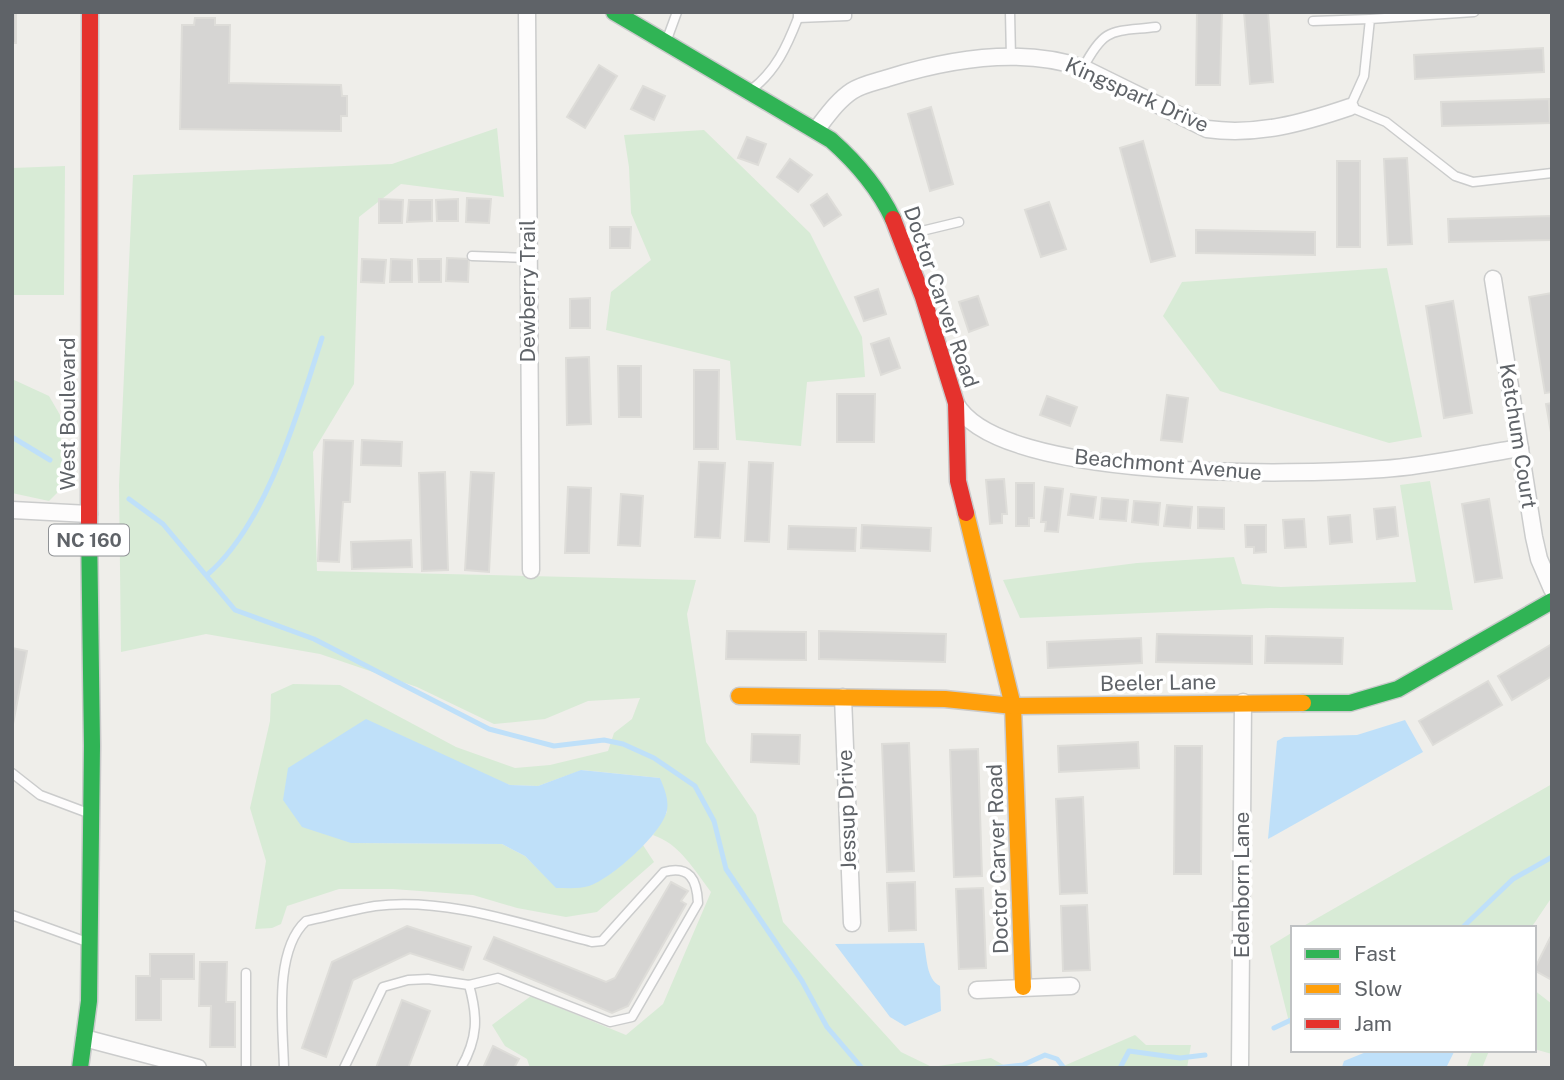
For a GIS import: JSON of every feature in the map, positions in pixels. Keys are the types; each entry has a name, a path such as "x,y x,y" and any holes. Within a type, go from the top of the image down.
{"street":[{"name":"West Boulevard","path":"80,1068 89,1001 90,943 90,12"},
{"name":"Dewberry Trail","path":"527,12 531,570"},
{"name":"Doctor Carver Road","path":"614,12 637,18 666,42 816,130 856,162 878,190 900,236 956,403 958,481 1013,706 1023,987"},
{"name":"Kingspark Drive","path":"816,130 839,102 859,87 922,68 966,61 1011,59 1061,61 1083,68 1207,129 1229,132 1287,127 1350,107"},
{"name":"Ketchum Court","path":"1493,279 1539,559 1552,589"},
{"name":"Beachmont Avenue","path":"956,403 963,415 974,425 1041,450 1075,458 1183,470 1264,474 1385,469 1520,448"},
{"path":"12,510 89,514"},
{"name":"Beeler Lane","path":"739,695 945,699 1013,706 1350,703 1398,689 1552,601"},
{"name":"Jessup Drive","path":"843,697 852,923"},
{"name":"Edenborn Lane","path":"1240,1068 1243,702"},
{"path":"977,990 1071,986"},
{"path":"84,1038 198,1068"}],"lane":[{"path":"666,42 677,12"},
{"path":"750,91 764,80 783,55 798,15 847,16 846,12"},
{"path":"1010,12 1011,59"},
{"path":"1312,21 1474,12"},
{"path":"1370,19 1364,76 1350,107 1386,122 1455,176 1473,182 1552,173"},
{"path":"1083,68 1097,40 1111,32 1156,27"},
{"path":"900,236 959,222"},
{"path":"472,256 528,258"},
{"path":"12,773 40,795 91,814"},
{"path":"284,1068 283,986 290,942 306,921 377,906 422,906 485,914 593,942 602,941 664,872 677,868 689,873 697,883 698,903 632,1017 610,1022 498,978 469,985 428,979 408,980 383,987 344,1068"},
{"path":"12,915 90,943"},
{"path":"246,973 246,1068"},
{"path":"461,1068 474,1037 477,1014 469,985"}],"green space":[{"path":"497,128 504,197 401,184 359,217 354,384 313,452 317,571 696,580 687,614 706,742 756,815 783,922 901,1052 932,1067 991,1058 1009,1068 530,1068 527,1059 505,1046 492,1025 531,996 626,1035 663,1004 711,892 679,851 653,835 667,812 660,778 582,770 538,786 510,785 486,776 351,843 502,844 525,856 557,888 573,887 605,877 643,845 654,862 597,912 566,917 517,908 473,895 393,889 339,889 287,906 281,924 272,928 255,929 266,861 250,808 270,721 271,694 293,684 340,685 456,747 515,768 550,765 608,751 614,733 632,719 640,698 588,701 545,719 494,724 417,687 320,654 206,634 121,652 119,485 133,175 392,164"},
{"path":"704,130 810,233 862,337 865,377 807,382 801,446 736,440 730,361 606,330 611,292 651,260 631,213 629,167 624,135"},
{"path":"65,166 64,295 12,295 12,168"},
{"path":"1387,268 1422,437 1389,443 1220,391 1163,316 1182,282"},
{"path":"12,379 49,396 60,415 63,487 49,501 12,493"},
{"path":"1430,481 1453,610 1270,608 1020,618 1003,580 1137,563 1234,557 1242,584 1281,587 1416,582 1400,485"},
{"path":"1552,784 1552,897 1532,926 1304,926"},
{"path":"1291,933 1291,1030 1270,946"},
{"path":"1536,992 1552,1004 1552,1054 1536,1050"},
{"path":"1135,1035 1146,1045 1191,1045 1187,1068 1059,1068"},
{"path":"1472,1052 1489,1052 1482,1068 1466,1068"}],"water":[{"path":"366,719 510,785 538,786 581,770 660,778 667,798 667,810 656,831 635,854 599,882 578,888 556,888 525,856 502,844 351,843 302,827 283,800 288,768"},
{"path":"1405,720 1423,752 1268,839 1277,741 1284,737 1357,735"},
{"path":"924,943 930,973 935,983 940,986 941,1011 905,1026 890,1017 835,944"},
{"path":"1366,1052 1454,1052 1446,1068 1342,1067 1344,1061"}],"building":[{"path":"12,12 16,12 16,43 12,43"},
{"path":"1197,12 1222,12 1220,85 1196,85"},
{"path":"1244,12 1268,12 1273,82 1250,84"},
{"path":"195,18 215,18 215,25 230,25 229,83 341,85 342,96 347,96 347,116 341,116 341,131 180,129 182,25 194,25"},
{"path":"1543,48 1544,72 1415,79 1414,55"},
{"path":"599,65 617,76 585,128 567,117"},
{"path":"643,86 665,96 654,120 631,109"},
{"path":"1549,99 1550,123 1442,126 1441,102"},
{"path":"931,107 953,184 930,191 908,114"},
{"path":"747,137 766,144 758,165 738,158"},
{"path":"1143,141 1175,256 1151,262 1120,148"},
{"path":"1407,158 1412,244 1388,245 1384,159"},
{"path":"790,159 812,175 798,192 777,177"},
{"path":"1337,161 1360,161 1360,247 1337,247"},
{"path":"827,194 841,215 824,226 811,205"},
{"path":"467,198 491,199 489,223 466,222"},
{"path":"379,199 403,200 402,223 379,223"},
{"path":"458,199 458,221 437,221 436,200"},
{"path":"409,200 432,200 432,221 407,222"},
{"path":"1049,202 1066,249 1041,257 1025,210"},
{"path":"1552,216 1552,240 1449,242 1448,219"},
{"path":"610,227 631,227 630,248 610,248"},
{"path":"1196,230 1315,232 1315,255 1196,253"},
{"path":"447,258 469,259 468,282 446,281"},
{"path":"362,259 386,260 384,283 361,282"},
{"path":"391,259 412,260 412,282 390,282"},
{"path":"418,259 441,259 441,282 419,282"},
{"path":"878,289 886,314 864,321 855,297"},
{"path":"1552,293 1552,392 1545,393 1529,297"},
{"path":"978,296 988,325 969,332 959,302"},
{"path":"590,298 590,328 570,328 570,299"},
{"path":"1453,301 1472,413 1444,418 1426,306"},
{"path":"889,338 900,368 881,375 871,344"},
{"path":"589,357 591,424 567,425 566,358"},
{"path":"618,366 641,366 641,417 619,417"},
{"path":"694,370 719,370 718,449 694,449"},
{"path":"837,394 875,394 874,442 837,442"},
{"path":"1167,395 1188,398 1182,442 1161,440"},
{"path":"1047,396 1077,407 1070,426 1040,415"},
{"path":"1552,403 1552,438 1546,404"},
{"path":"324,440 353,441 350,502 343,502 339,562 318,561"},
{"path":"362,440 402,442 401,466 361,465"},
{"path":"699,462 725,463 720,538 695,537"},
{"path":"749,462 773,463 769,542 745,541"},
{"path":"445,472 448,570 422,571 419,473"},
{"path":"471,472 494,473 489,572 465,570"},
{"path":"1004,479 1007,514 1002,514 1002,523 990,524 986,480"},
{"path":"1016,483 1034,483 1034,518 1029,518 1029,526 1016,526"},
{"path":"568,487 591,488 589,553 565,553"},
{"path":"1045,487 1063,489 1058,532 1045,531 1046,522 1041,522"},
{"path":"621,494 643,496 640,546 618,545"},
{"path":"1071,494 1096,497 1093,518 1068,515"},
{"path":"1102,498 1128,500 1126,521 1100,519"},
{"path":"1489,499 1502,578 1475,582 1462,504"},
{"path":"1134,501 1160,503 1158,525 1132,522"},
{"path":"1167,505 1192,507 1190,528 1164,526"},
{"path":"1198,507 1224,508 1224,529 1198,528"},
{"path":"1395,507 1398,536 1377,539 1374,509"},
{"path":"1350,515 1352,542 1330,544 1328,517"},
{"path":"1304,519 1306,547 1285,548 1283,520"},
{"path":"862,525 931,528 930,551 861,548"},
{"path":"1245,525 1266,525 1266,552 1254,553 1254,547 1246,547"},
{"path":"789,526 856,528 855,551 788,549"},
{"path":"411,540 412,567 352,569 351,542"},
{"path":"727,631 806,632 806,660 726,659"},
{"path":"819,631 946,634 945,662 819,659"},
{"path":"1157,634 1252,636 1252,664 1156,662"},
{"path":"1266,636 1343,638 1342,664 1265,663"},
{"path":"1141,638 1142,663 1048,668 1047,642"},
{"path":"1552,644 1552,676 1512,700 1498,676"},
{"path":"12,648 27,651 13,724 12,724"},
{"path":"1488,681 1502,705 1433,745 1419,721"},
{"path":"752,734 800,735 799,764 751,762"},
{"path":"1138,742 1139,768 1059,772 1058,746"},
{"path":"909,743 914,871 887,872 882,744"},
{"path":"1175,746 1202,746 1201,874 1174,874"},
{"path":"978,749 982,876 954,877 950,750"},
{"path":"1083,797 1087,893 1060,894 1056,799"},
{"path":"671,882 688,891 681,901 686,904 628,1006 612,1013 484,959 494,937 606,982 615,978"},
{"path":"915,882 916,930 889,931 887,883"},
{"path":"983,888 986,968 959,969 956,889"},
{"path":"1087,905 1090,970 1063,971 1061,906"},
{"path":"407,926 471,947 463,970 410,953 353,980 326,1057 302,1048 332,962"},
{"path":"1552,934 1552,980 1536,971"},
{"path":"150,954 194,954 194,979 161,979 161,1020 136,1020 136,976 150,976"},
{"path":"200,962 227,962 226,1002 235,1002 235,1047 210,1047 211,1006 199,1006"},
{"path":"402,1000 430,1011 408,1068 376,1068"},
{"path":"493,1046 519,1059 514,1068 483,1068"}],"waterway":[{"path":"207,575 247,527 263,497 291,432 322,338"},
{"path":"12,437 50,460"},
{"path":"129,499 163,524 235,610 314,639 489,729 554,746 604,740 623,744 654,758 695,786 714,821 726,869 802,981 827,1027 862,1068"},
{"path":"1464,926 1513,879 1552,857"},
{"path":"1274,1028 1291,1020"},
{"path":"1120,1068 1129,1051 1180,1058 1205,1055"},
{"path":"996,1068 1023,1065 1045,1055 1057,1059 1064,1068"}],"traffic: fast":[{"path":"614,12 831,140 866,176 893,219"},
{"path":"80,1068 89,1001 92,746 89,527"},
{"path":"1303,703 1350,703 1398,689 1552,601"}],"traffic: slow":[{"path":"966,513 1013,706 1023,987"},
{"path":"739,696 945,699 1013,706 1303,703"}],"traffic: jam":[{"path":"89,527 90,12"},
{"path":"893,219 923,297 956,403 958,481 966,513"}]}
